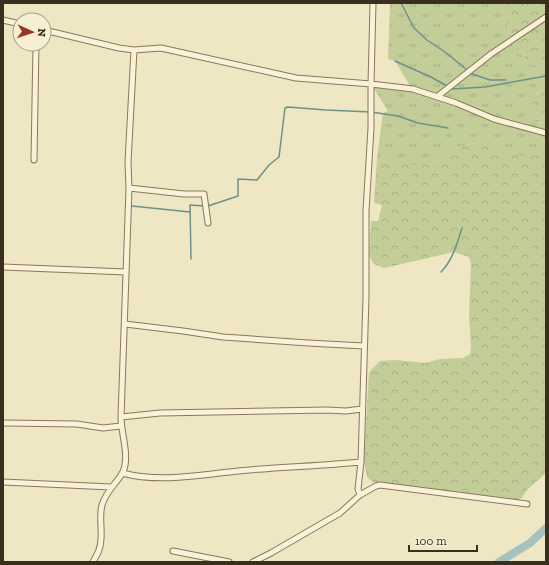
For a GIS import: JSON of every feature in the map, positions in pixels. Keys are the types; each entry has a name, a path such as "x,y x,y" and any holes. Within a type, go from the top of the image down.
{"street":[{"path":"360,496 358,489 361,462 366,297 366,211 371,128 373,3"},
{"path":"438,96 491,54 546,17"},
{"path":"52,32 119,48 134,50 161,48 296,78 413,89 438,96 494,119 546,133"},
{"path":"93,562 100,544 101,506 111,487 122,473 125,466 125,443 121,426 124,324 126,305 129,188 128,162 134,50"},
{"path":"34,160 36,52"},
{"path":"129,188 184,194 204,194 208,223"},
{"path":"3,267 126,272"},
{"path":"124,324 183,330 223,337 364,346"},
{"path":"122,417 160,413 327,410 346,411 362,409"},
{"path":"3,423 77,424 103,428 121,426"},
{"path":"122,473 134,476 201,476 239,471 361,462"},
{"path":"3,482 111,487"},
{"path":"254,562 340,513 360,496 380,485 527,504"},
{"path":"173,551 229,562"}],"green space":[{"path":"390,3 502,3 505,19 513,43 529,64 546,67 546,89 537,93 539,123 546,124 546,150 535,156 519,156 495,149 481,142 452,149 440,160 427,165 396,165 377,158 383,113 388,111 371,84 412,89 395,61 388,59"},
{"path":"502,3 546,3 546,67 529,64 513,43 505,19"},
{"path":"546,89 546,124 532,119 528,113 526,105 540,92"},
{"path":"481,142 505,152 521,156 530,156 546,150 546,473 527,490 521,499 512,503 395,489 373,482 367,477 364,461 369,372 380,361 395,360 425,363 440,359 463,358 470,354 471,347 469,315 471,264 469,257 454,252 384,268 374,264 369,256 371,221 378,221 382,205 374,203 377,158 396,165 427,165 440,160 452,149"}],"waterway":[{"path":"401,3 414,28 427,40 466,69"},
{"path":"395,61 447,86"},
{"path":"472,74 490,80 506,80"},
{"path":"452,89 485,87 546,76"},
{"path":"208,206 238,196 238,179 257,180 269,165 279,157 285,108 288,107 371,112 398,116 418,123 448,128"},
{"path":"191,259 190,205 204,206"},
{"path":"132,206 190,212"},
{"path":"441,272 452,257 462,228"},
{"path":"499,562 530,543 546,528"}]}
